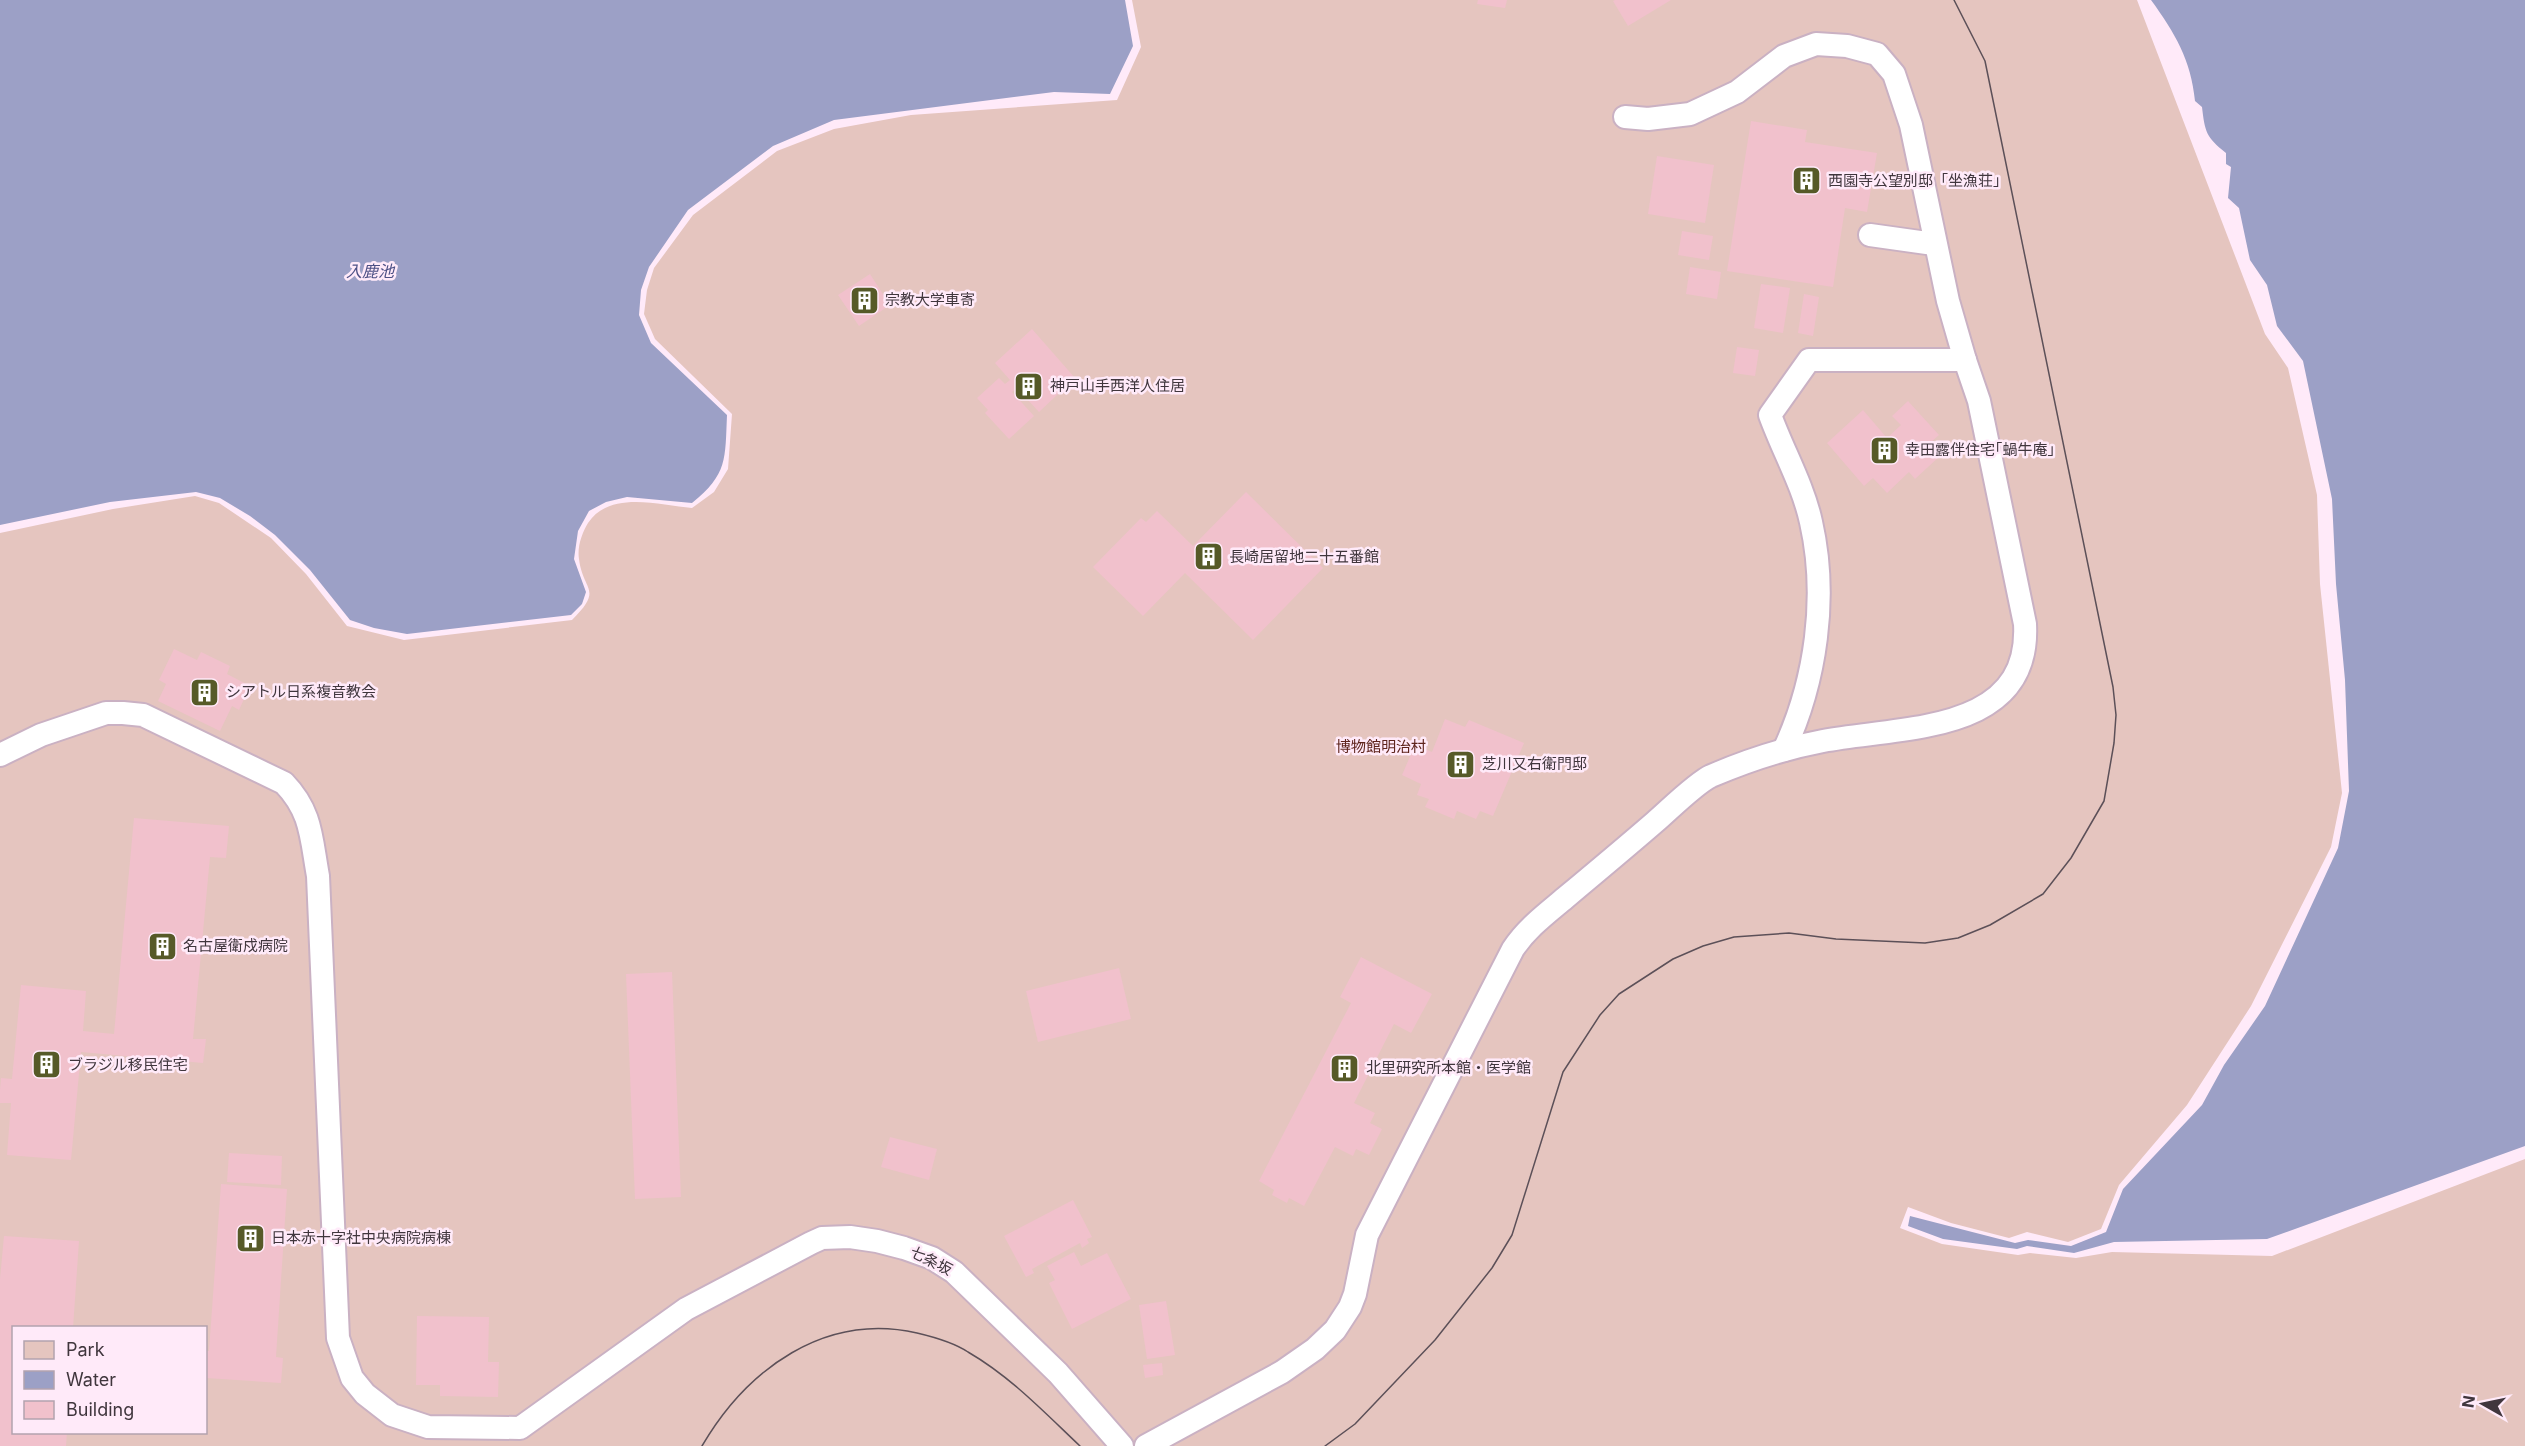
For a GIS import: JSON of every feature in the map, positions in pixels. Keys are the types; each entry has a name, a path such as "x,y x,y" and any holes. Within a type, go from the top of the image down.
{"lane":[{"path":"1146,1446 1282,1372 1315,1349 1335,1330 1350,1307 1367,1235 1513,949 1529,928 1708,777 1784,750 1820,741 1936,722 1980,710 1997,699 2012,684 2021,665 2026,645 2025,624 1979,401 1965,360 1934,244 1911,124 1894,74 1877,54 1846,46 1816,44 1784,56 1737,92 1690,114 1648,119 1625,117"},
{"path":"1869,235 1934,244"},
{"path":"1784,750 1797,721 1808,685 1817,611 1817,554 1811,521 1800,486 1770,415 1809,360 1965,360"},
{"name":"七条坂","path":"0,754 41,735 106,713 143,715 284,783 298,798 307,816 318,876 338,1338 352,1378 381,1408 403,1420 428,1427 520,1428 686,1309 822,1238 850,1237 904,1248 932,1258 954,1272 1058,1373 1122,1446"}],"green space":[{"name":"博物館明治村","path":"1132,0 2137,0 2265,334 2288,368 2317,495 2320,584 2342,793 2331,847 2251,1006 2187,1105 2119,1185 2101,1229 2068,1242 2027,1232 2009,1238 1951,1223 1908,1207 1900,1228 1942,1244 2018,1255 2030,1253 2076,1258 2112,1252 2272,1256 2525,1159 2525,1446 0,1446 0,533 113,509 195,496 219,503 271,538 306,574 347,626 404,640 572,620 582,610 589,595 581,570 579,550 580,540 586,527 597,513 609,506 636,502 692,508 714,492 728,469 732,414 655,339 644,314 647,290 654,268 693,215 777,151 834,129 911,115 1117,100 1141,47"}],"water":[{"name":"入鹿池","path":"0,0 1125,0 1133,46 1110,94 1054,92 834,120 773,146 688,210 649,267 641,290 639,315 651,343 727,415 725,455 718,474 704,493 692,503 627,497 606,502 589,511 578,531 574,559 586,592 582,604 571,615 407,634 374,628 350,620 310,570 275,535 250,516 220,498 196,492 110,502 0,525"},
{"path":"2151,0 2525,0 2525,1146 2267,1239 2114,1242 2074,1253 2027,1246 2017,1249 1943,1239 1908,1226 1910,1216 2015,1243 2028,1240 2071,1246 2106,1232 2123,1189 2202,1105 2224,1065 2265,1006 2338,848 2349,791 2345,680 2336,584 2332,499 2303,361 2277,326 2267,285 2250,260 2239,208 2228,198 2231,167 2226,164 2226,153 2214,143 2208,133 2202,107 2195,101 2186,60"}],"building":[{"path":"1478,0 1507,0 1505,8 1477,4"},
{"path":"1671,0 1628,26 1613,1"},
{"name":"西園寺公望別邸「坐漁荘」","path":"1751,121 1807,130 1805,142 1877,153 1867,212 1845,208 1833,287 1727,271"},
{"path":"1657,156 1714,165 1705,223 1648,214"},
{"path":"1682,231 1713,236 1709,260 1678,255"},
{"path":"1690,267 1721,272 1717,299 1686,294"},
{"name":"宗教大学車寄","path":"870,274 890,305 859,326 838,295"},
{"path":"1761,284 1790,288 1783,333 1754,328"},
{"path":"1804,294 1819,297 1813,336 1798,333"},
{"name":"神戸山手西洋人住居","path":"1032,329 1075,378 1039,412 1017,388 1012,392 1034,416 1009,439 985,413 988,410 977,398 999,378 1005,384 1010,380 995,363"},
{"path":"1737,347 1759,350 1755,376 1733,373"},
{"name":"幸田露伴住宅｢蝸牛庵｣","path":"1908,401 1939,435 1929,444 1940,456 1915,479 1909,472 1887,493 1873,478 1864,486 1827,443 1863,410 1887,438 1901,425 1892,416"},
{"name":"長崎居留地二十五番館","path":"1246,492 1323,568 1253,640 1185,573 1143,616 1093,567 1141,518 1146,522 1157,511 1193,546"},
{"name":"シアトル日系複音教会","path":"174,649 197,660 201,652 230,666 227,674 250,686 239,710 232,706 220,731 158,701 166,684 159,680"},
{"name":"芝川又右衛門邸","path":"1445,719 1465,727 1469,720 1524,743 1493,816 1480,811 1476,819 1457,811 1454,819 1425,807 1429,799 1417,795 1421,784 1402,775 1415,745 1432,752"},
{"name":"名古屋衛戍病院","path":"134,818 229,826 226,858 210,857 193,1039 206,1039 203,1063 81,1052 71,1160 7,1155 11,1103 0,1103 0,1090 1,1078 12,1079 21,985 86,991 83,1031 114,1034"},
{"name":"北里研究所本館・医学館","path":"1361,957 1432,994 1411,1033 1394,1024 1354,1103 1375,1113 1370,1123 1382,1129 1369,1155 1356,1149 1353,1156 1335,1147 1304,1206 1289,1198 1287,1203 1272,1195 1274,1190 1259,1181 1351,1003 1340,997"},
{"path":"1119,968 1131,1019 1038,1042 1026,991"},
{"path":"672,972 681,1197 635,1199 626,974"},
{"path":"890,1137 937,1149 929,1180 881,1167"},
{"path":"229,1153 282,1156 281,1185 227,1182"},
{"name":"日本赤十字社中央病院病棟","path":"221,1184 287,1189 276,1357 283,1358 281,1383 207,1378 207,1351 209,1351"},
{"path":"1073,1200 1092,1237 1087,1239 1089,1243 1082,1248 1080,1243 1032,1269 1034,1273 1026,1277 1004,1236"},
{"path":"4,1236 79,1241 73,1326 12,1326 12,1434 67,1434 66,1446 0,1446 0,1279"},
{"path":"1074,1252 1081,1266 1107,1253 1131,1299 1072,1329 1049,1283 1055,1280 1047,1266"},
{"path":"1166,1301 1175,1355 1147,1359 1139,1305"},
{"path":"417,1316 489,1317 488,1362 499,1362 498,1397 440,1396 440,1385 416,1385"},
{"path":"1162,1363 1163,1375 1145,1378 1143,1365"}],"tram line":[{"path":"1325,1446 1355,1424 1435,1340 1492,1268 1512,1235 1563,1072 1600,1015 1619,994 1673,959 1703,946 1734,937 1789,933 1836,939 1925,943 1958,938 1990,925 2043,894 2071,858 2104,801 2114,743 2116,715 2113,687 1985,61 1954,0"},
{"path":"702,1446 720,1418 742,1393 766,1371 792,1353 820,1339 851,1331 883,1329 917,1333 962,1348 999,1372 1080,1446"}],"place":[{"name":"西園寺公望別邸「坐漁荘」","path":"1807,181"},
{"name":"宗教大学車寄","path":"864,300"},
{"name":"神戸山手西洋人住居","path":"1029,386"},
{"name":"幸田露伴住宅｢蝸牛庵｣","path":"1884,450"},
{"name":"長崎居留地二十五番館","path":"1208,557"},
{"name":"シアトル日系複音教会","path":"205,692"},
{"name":"芝川又右衛門邸","path":"1461,764"},
{"name":"名古屋衛戍病院","path":"162,946"},
{"name":"ブラジル移民住宅","path":"47,1065"},
{"name":"北里研究所本館・医学館","path":"1345,1068"},
{"name":"日本赤十字社中央病院病棟","path":"250,1238"}]}
